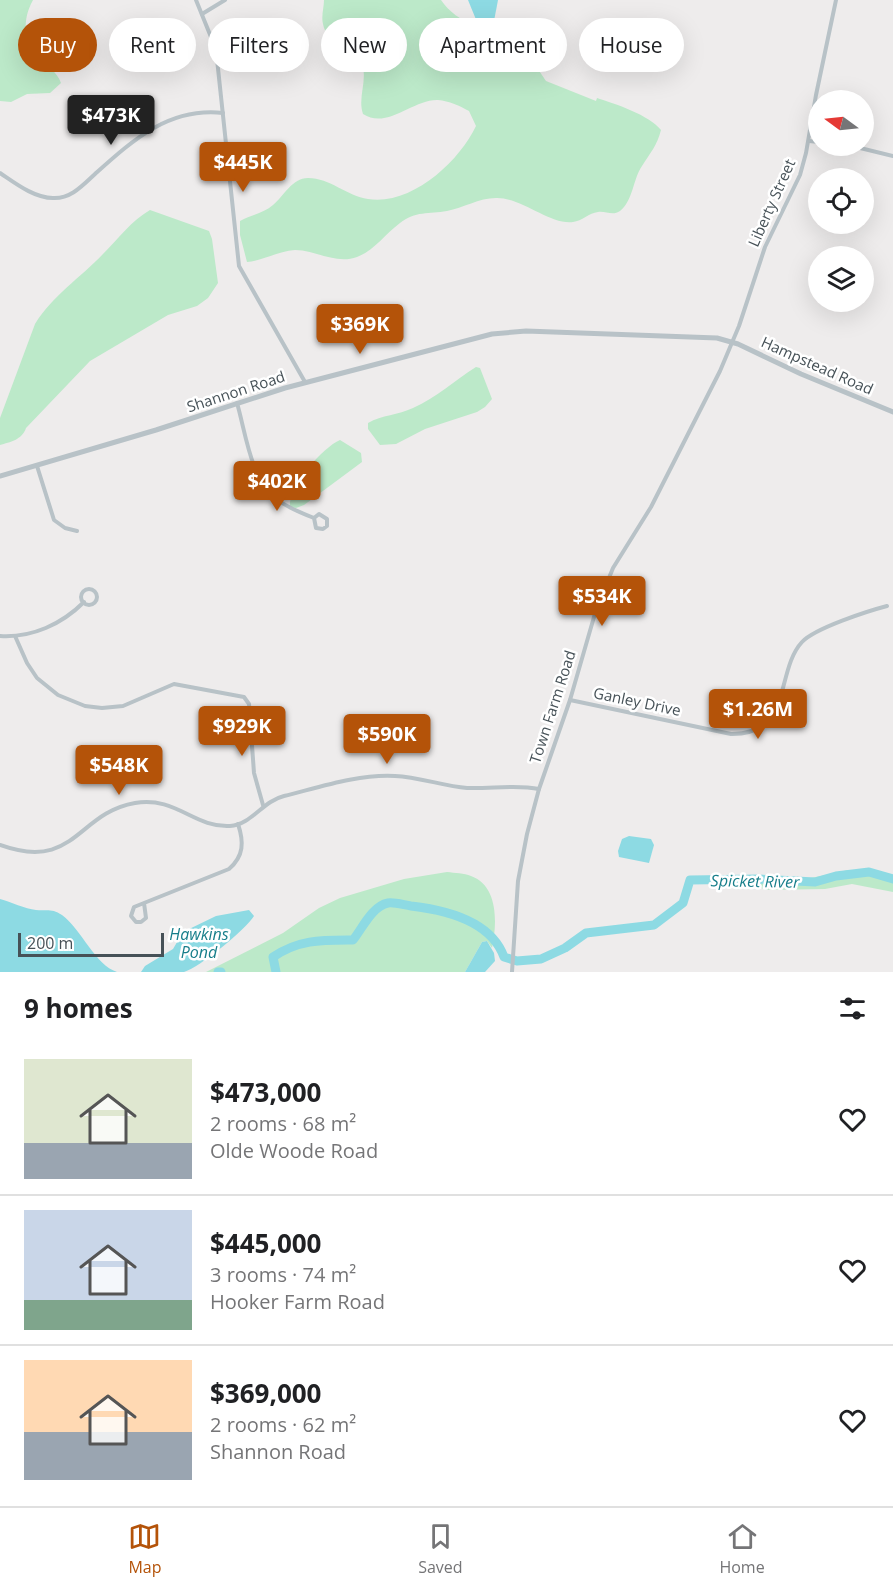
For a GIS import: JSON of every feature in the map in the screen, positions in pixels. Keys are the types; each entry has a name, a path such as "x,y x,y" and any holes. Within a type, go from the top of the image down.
{"street":[{"path":"196,0 214,48 240,266 305,382"},
{"path":"202,14 225,0"},
{"name":"Liberty Street","path":"817,90 836,0"},
{"path":"0,172 39,196 62,198 79,189 133,141 161,122 194,113 223,113"},
{"name":"Liberty Street","path":"732,342 765,247 800,175 808,145"},
{"path":"874,151 893,156"},
{"name":"Shannon Road","path":"0,476 305,382 503,332 691,337 732,342"},
{"name":"Hampstead Road","path":"732,342 801,374 893,412"},
{"name":"Town Farm Road","path":"512,972 520,869 539,789 570,700 603,589 671,470 732,342"},
{"path":"237,404 253,460 264,485 276,499 314,518"},
{"path":"37,466 54,520 65,528 77,531"},
{"path":"88,589 95,591 97,598 95,602 90,604 84,602 83,592 88,589"},
{"path":"0,636 15,636 56,623 84,602"},
{"name":"Ganley Drive","path":"570,700 731,734 748,732 758,727 774,711 796,651 807,638 887,606"},
{"path":"15,636 31,671 43,684 58,695 85,706 102,708 123,706 174,684 190,685 238,695 246,699 251,716 254,773 264,805"},
{"path":"0,845 27,853 49,851 63,845 117,808 142,802 171,805 213,825 238,824 280,796 379,776 404,776 465,788 539,789"},
{"path":"144,903 146,918 141,922 136,922 130,916 131,911 144,903 229,869 238,860 243,847 238,824"}],"green space":[{"path":"0,0 33,0 27,18 18,18 18,72 54,72 61,83 50,93 27,94 11,102 0,101"},
{"path":"324,0 441,0 460,18 419,18 419,72 540,72 546,81 596,101 597,98 622,107 649,120 661,130 655,145 639,171 628,202 615,213 598,212 573,222 564,222 506,199 490,198 447,211 411,216 357,257 341,259 295,250 247,262 240,235 240,221 269,208 297,181 308,178 324,181 368,199 401,196 432,179 446,167 458,154 476,126 469,111 438,100 419,104 381,118 372,118 363,114 361,101 364,72 407,72 407,18 322,18"},
{"path":"150,210 209,231 218,283 208,298 197,306 168,315 90,361 22,435 0,445 0,418 35,324 58,296 131,225"},
{"path":"476,367 480,368 492,399 477,412 425,429 396,444 380,445 368,429 368,423 422,404"},
{"path":"340,440 361,453 362,462 304,505 296,508 290,507 294,490 300,479 316,459"},
{"path":"848,870 879,877 893,876 893,892 852,884 825,889 767,890 747,883 751,880 776,881 824,876"},
{"path":"447,872 468,875 480,881 487,888 494,907 495,928 492,948 487,941 482,942 465,972 206,972 283,933 319,908 340,898 404,879"}],"water":[{"path":"468,0 498,0 495,18 475,18"},
{"path":"629,836 651,839 654,845 649,863 619,857 618,851 622,839"},
{"path":"0,899 27,908 52,911 62,915 76,929 95,955 117,972 0,972"},
{"name":"Hawkins Pond","path":"249,910 254,916 242,930 211,956 191,969 184,972 141,972 145,966 173,949 183,932 216,916"},
{"path":"487,941 494,953 495,961 485,972 465,972 482,942"}],"waterway":[{"name":"Spicket River","path":"276,972 273,957 302,944 353,940 372,913 388,903 452,914 466,920 489,934 504,957 517,961 541,959 565,948 586,933 654,925 683,903 690,880 758,879 815,882 836,876 869,872 893,879"}]}
